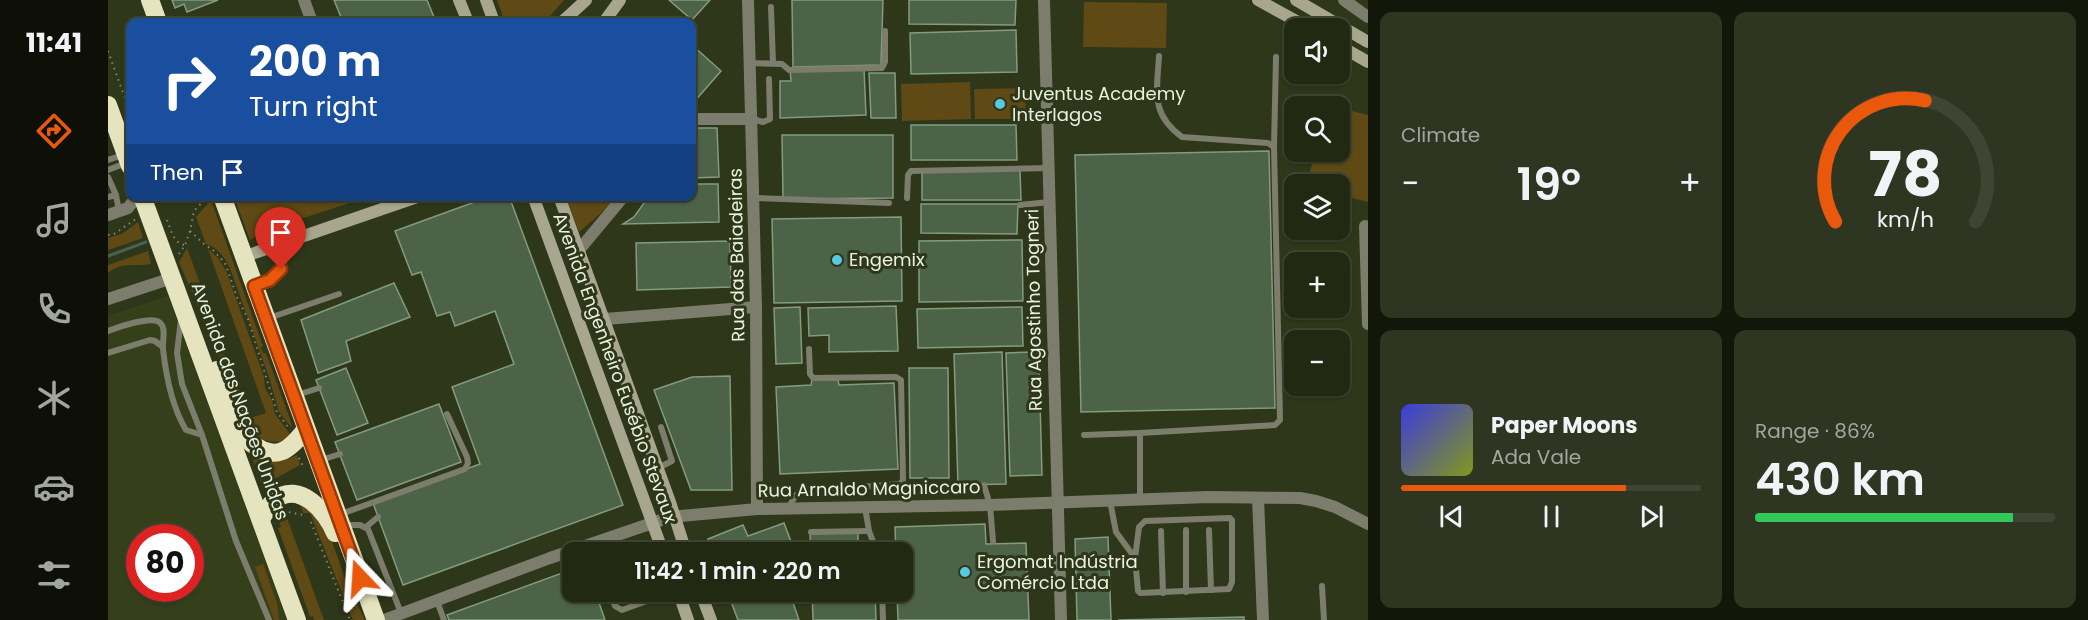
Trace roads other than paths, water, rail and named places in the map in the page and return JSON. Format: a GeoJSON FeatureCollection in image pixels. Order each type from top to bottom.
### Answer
{"type":"FeatureCollection","features":[{"type":"Feature","properties":{"kind":"highway"},"geometry":{"type":"LineString","coordinates":[[150,0],[157,18]]}},
{"type":"Feature","properties":{"kind":"highway"},"geometry":{"type":"LineString","coordinates":[[110,115],[126,156]]}},
{"type":"Feature","properties":{"kind":"highway","name":"Avenida das Nações Unidas"},"geometry":{"type":"LineString","coordinates":[[144,201],[261,519],[290,607]]}},
{"type":"Feature","properties":{"kind":"highway"},"geometry":{"type":"LineString","coordinates":[[224,201],[294,396],[300,436],[310,464],[339,520],[371,607]]}},
{"type":"Feature","properties":{"kind":"highway"},"geometry":{"type":"LineString","coordinates":[[184,311],[201,329],[251,443],[260,450],[272,453],[281,452],[300,436]]}},
{"type":"Feature","properties":{"kind":"highway"},"geometry":{"type":"LineString","coordinates":[[261,519],[273,501],[288,494],[306,497],[322,510],[333,527],[354,584],[371,607]]}},
{"type":"Feature","properties":{"kind":"main road"},"geometry":{"type":"LineString","coordinates":[[459,0],[466,18]]}},
{"type":"Feature","properties":{"kind":"main road"},"geometry":{"type":"LineString","coordinates":[[486,0],[493,18]]}},
{"type":"Feature","properties":{"kind":"main road"},"geometry":{"type":"LineString","coordinates":[[566,18],[586,0]]}},
{"type":"Feature","properties":{"kind":"main road"},"geometry":{"type":"LineString","coordinates":[[611,18],[620,0]]}},
{"type":"Feature","properties":{"kind":"main road"},"geometry":{"type":"LineString","coordinates":[[1258,0],[1291,18]]}},
{"type":"Feature","properties":{"kind":"main road"},"geometry":{"type":"LineString","coordinates":[[1296,0],[1368,42]]}},
{"type":"Feature","properties":{"kind":"main road"},"geometry":{"type":"LineString","coordinates":[[1350,52],[1368,62]]}},
{"type":"Feature","properties":{"kind":"main road"},"geometry":{"type":"LineString","coordinates":[[243,257],[406,201]]}},
{"type":"Feature","properties":{"kind":"main road","name":"Avenida Engenheiro Eusébio Stevaux"},"geometry":{"type":"LineString","coordinates":[[536,201],[659,542]]}},
{"type":"Feature","properties":{"kind":"main road","name":"Avenida Engenheiro Eusébio Stevaux"},"geometry":{"type":"LineString","coordinates":[[559,201],[605,319],[683,542]]}},
{"type":"Feature","properties":{"kind":"main road"},"geometry":{"type":"LineString","coordinates":[[682,602],[688,620]]}},
{"type":"Feature","properties":{"kind":"main road"},"geometry":{"type":"LineString","coordinates":[[704,602],[711,620]]}},
{"type":"Feature","properties":{"kind":"street"},"geometry":{"type":"LineString","coordinates":[[304,0],[311,18]]}},
{"type":"Feature","properties":{"kind":"street","name":"Rua das Baiadeiras"},"geometry":{"type":"LineString","coordinates":[[748,0],[756,307],[757,509]]}},
{"type":"Feature","properties":{"kind":"street","name":"Rua Agostinho Togneri"},"geometry":{"type":"LineString","coordinates":[[1044,0],[1060,620]]}},
{"type":"Feature","properties":{"kind":"street"},"geometry":{"type":"LineString","coordinates":[[1345,0],[1368,17]]}},
{"type":"Feature","properties":{"kind":"street"},"geometry":{"type":"LineString","coordinates":[[696,119],[752,119]]}},
{"type":"Feature","properties":{"kind":"street"},"geometry":{"type":"LineString","coordinates":[[114,213],[128,208],[133,201]]}},
{"type":"Feature","properties":{"kind":"street"},"geometry":{"type":"LineString","coordinates":[[579,250],[620,201]]}},
{"type":"Feature","properties":{"kind":"street"},"geometry":{"type":"LineString","coordinates":[[1365,226],[1368,324]]}},
{"type":"Feature","properties":{"kind":"street"},"geometry":{"type":"LineString","coordinates":[[108,299],[172,278]]}},
{"type":"Feature","properties":{"kind":"street"},"geometry":{"type":"LineString","coordinates":[[605,319],[756,307]]}},
{"type":"Feature","properties":{"kind":"street"},"geometry":{"type":"LineString","coordinates":[[1258,498],[1263,620]]}},
{"type":"Feature","properties":{"kind":"street","name":"Rua Arnaldo Magniccaro"},"geometry":{"type":"LineString","coordinates":[[607,542],[652,522],[675,515],[788,508],[1300,498],[1335,507],[1368,524]]}},
{"type":"Feature","properties":{"kind":"street","name":"Rua Arnaldo Magniccaro"},"geometry":{"type":"LineString","coordinates":[[384,620],[562,558]]}},
{"type":"Feature","properties":{"kind":"lane"},"geometry":{"type":"LineString","coordinates":[[771,7],[772,63]]}},
{"type":"Feature","properties":{"kind":"lane"},"geometry":{"type":"LineString","coordinates":[[750,63],[782,64],[789,70],[882,68],[885,62],[885,32]]}},
{"type":"Feature","properties":{"kind":"lane"},"geometry":{"type":"LineString","coordinates":[[1159,56],[1158,108],[1175,132],[1182,137],[1268,143],[1274,147]]}},
{"type":"Feature","properties":{"kind":"lane"},"geometry":{"type":"LineString","coordinates":[[1084,435],[1140,434],[1275,425],[1280,420],[1274,147],[1276,57]]}},
{"type":"Feature","properties":{"kind":"lane"},"geometry":{"type":"LineString","coordinates":[[752,119],[763,122],[770,119],[769,79]]}},
{"type":"Feature","properties":{"kind":"lane"},"geometry":{"type":"LineString","coordinates":[[108,160],[126,161]]}},
{"type":"Feature","properties":{"kind":"lane"},"geometry":{"type":"LineString","coordinates":[[108,170],[126,162]]}},
{"type":"Feature","properties":{"kind":"lane"},"geometry":{"type":"LineString","coordinates":[[907,198],[910,171],[1049,167]]}},
{"type":"Feature","properties":{"kind":"lane"},"geometry":{"type":"LineString","coordinates":[[108,177],[116,195],[114,213]]}},
{"type":"Feature","properties":{"kind":"lane"},"geometry":{"type":"LineString","coordinates":[[108,196],[116,195]]}},
{"type":"Feature","properties":{"kind":"lane"},"geometry":{"type":"LineString","coordinates":[[753,198],[889,203]]}},
{"type":"Feature","properties":{"kind":"lane"},"geometry":{"type":"LineString","coordinates":[[1020,205],[1050,202]]}},
{"type":"Feature","properties":{"kind":"lane"},"geometry":{"type":"LineString","coordinates":[[254,286],[270,280],[281,269],[291,241]]}},
{"type":"Feature","properties":{"kind":"lane"},"geometry":{"type":"LineString","coordinates":[[266,319],[339,294]]}},
{"type":"Feature","properties":{"kind":"lane"},"geometry":{"type":"LineString","coordinates":[[184,311],[178,365],[182,384],[202,435],[236,541],[268,620]]}},
{"type":"Feature","properties":{"kind":"lane"},"geometry":{"type":"LineString","coordinates":[[108,331],[150,320],[159,322],[163,328],[163,347],[171,393],[179,419],[186,430],[202,435]]}},
{"type":"Feature","properties":{"kind":"lane"},"geometry":{"type":"LineString","coordinates":[[108,353],[150,340],[163,347]]}},
{"type":"Feature","properties":{"kind":"lane"},"geometry":{"type":"LineString","coordinates":[[788,508],[796,495],[806,491],[900,484],[903,480],[901,380],[896,378],[813,378],[810,374],[809,349]]}},
{"type":"Feature","properties":{"kind":"lane"},"geometry":{"type":"LineString","coordinates":[[294,396],[319,388]]}},
{"type":"Feature","properties":{"kind":"lane"},"geometry":{"type":"LineString","coordinates":[[339,520],[465,469],[468,463],[467,457],[447,414]]}},
{"type":"Feature","properties":{"kind":"lane"},"geometry":{"type":"LineString","coordinates":[[658,468],[672,461],[661,427]]}},
{"type":"Feature","properties":{"kind":"lane"},"geometry":{"type":"LineString","coordinates":[[1140,434],[1140,500]]}},
{"type":"Feature","properties":{"kind":"lane"},"geometry":{"type":"LineString","coordinates":[[310,464],[340,454]]}},
{"type":"Feature","properties":{"kind":"lane"},"geometry":{"type":"LineString","coordinates":[[984,485],[990,505],[993,541]]}},
{"type":"Feature","properties":{"kind":"lane"},"geometry":{"type":"LineString","coordinates":[[1110,501],[1116,532],[1135,558]]}},
{"type":"Feature","properties":{"kind":"lane"},"geometry":{"type":"LineString","coordinates":[[865,507],[873,542]]}},
{"type":"Feature","properties":{"kind":"lane"},"geometry":{"type":"LineString","coordinates":[[366,527],[378,517]]}},
{"type":"Feature","properties":{"kind":"lane"},"geometry":{"type":"LineString","coordinates":[[1230,518],[1232,520],[1231,587],[1211,590],[1163,593],[1140,593],[1138,591],[1135,558],[1140,527],[1145,521],[1230,518]]}},
{"type":"Feature","properties":{"kind":"lane"},"geometry":{"type":"LineString","coordinates":[[339,520],[366,527],[401,614]]}},
{"type":"Feature","properties":{"kind":"lane"},"geometry":{"type":"LineString","coordinates":[[1186,530],[1186,592]]}},
{"type":"Feature","properties":{"kind":"lane"},"geometry":{"type":"LineString","coordinates":[[1209,530],[1211,590]]}},
{"type":"Feature","properties":{"kind":"lane"},"geometry":{"type":"LineString","coordinates":[[811,532],[869,531]]}},
{"type":"Feature","properties":{"kind":"lane"},"geometry":{"type":"LineString","coordinates":[[1161,531],[1163,593]]}},
{"type":"Feature","properties":{"kind":"lane"},"geometry":{"type":"LineString","coordinates":[[1322,586],[1324,620]]}},
{"type":"Feature","properties":{"kind":"lane"},"geometry":{"type":"LineString","coordinates":[[371,607],[390,587]]}},
{"type":"Feature","properties":{"kind":"lane"},"geometry":{"type":"LineString","coordinates":[[437,600],[444,620]]}},
{"type":"Feature","properties":{"kind":"lane"},"geometry":{"type":"LineString","coordinates":[[613,602],[615,606],[622,610],[644,602]]}},
{"type":"Feature","properties":{"kind":"lane"},"geometry":{"type":"LineString","coordinates":[[882,602],[883,620]]}},
{"type":"Feature","properties":{"kind":"waterway"},"geometry":{"type":"LineString","coordinates":[[108,256],[146,242]]}},
{"type":"Feature","properties":{"kind":"place","name":"Juventus Academy Interlagos"},"geometry":{"type":"Point","coordinates":[1000,104]}},
{"type":"Feature","properties":{"kind":"place","name":"Engemix"},"geometry":{"type":"Point","coordinates":[837,260]}},
{"type":"Feature","properties":{"kind":"place","name":"Ergomat Indústria Comércio Ltda"},"geometry":{"type":"Point","coordinates":[965,572]}}]}
